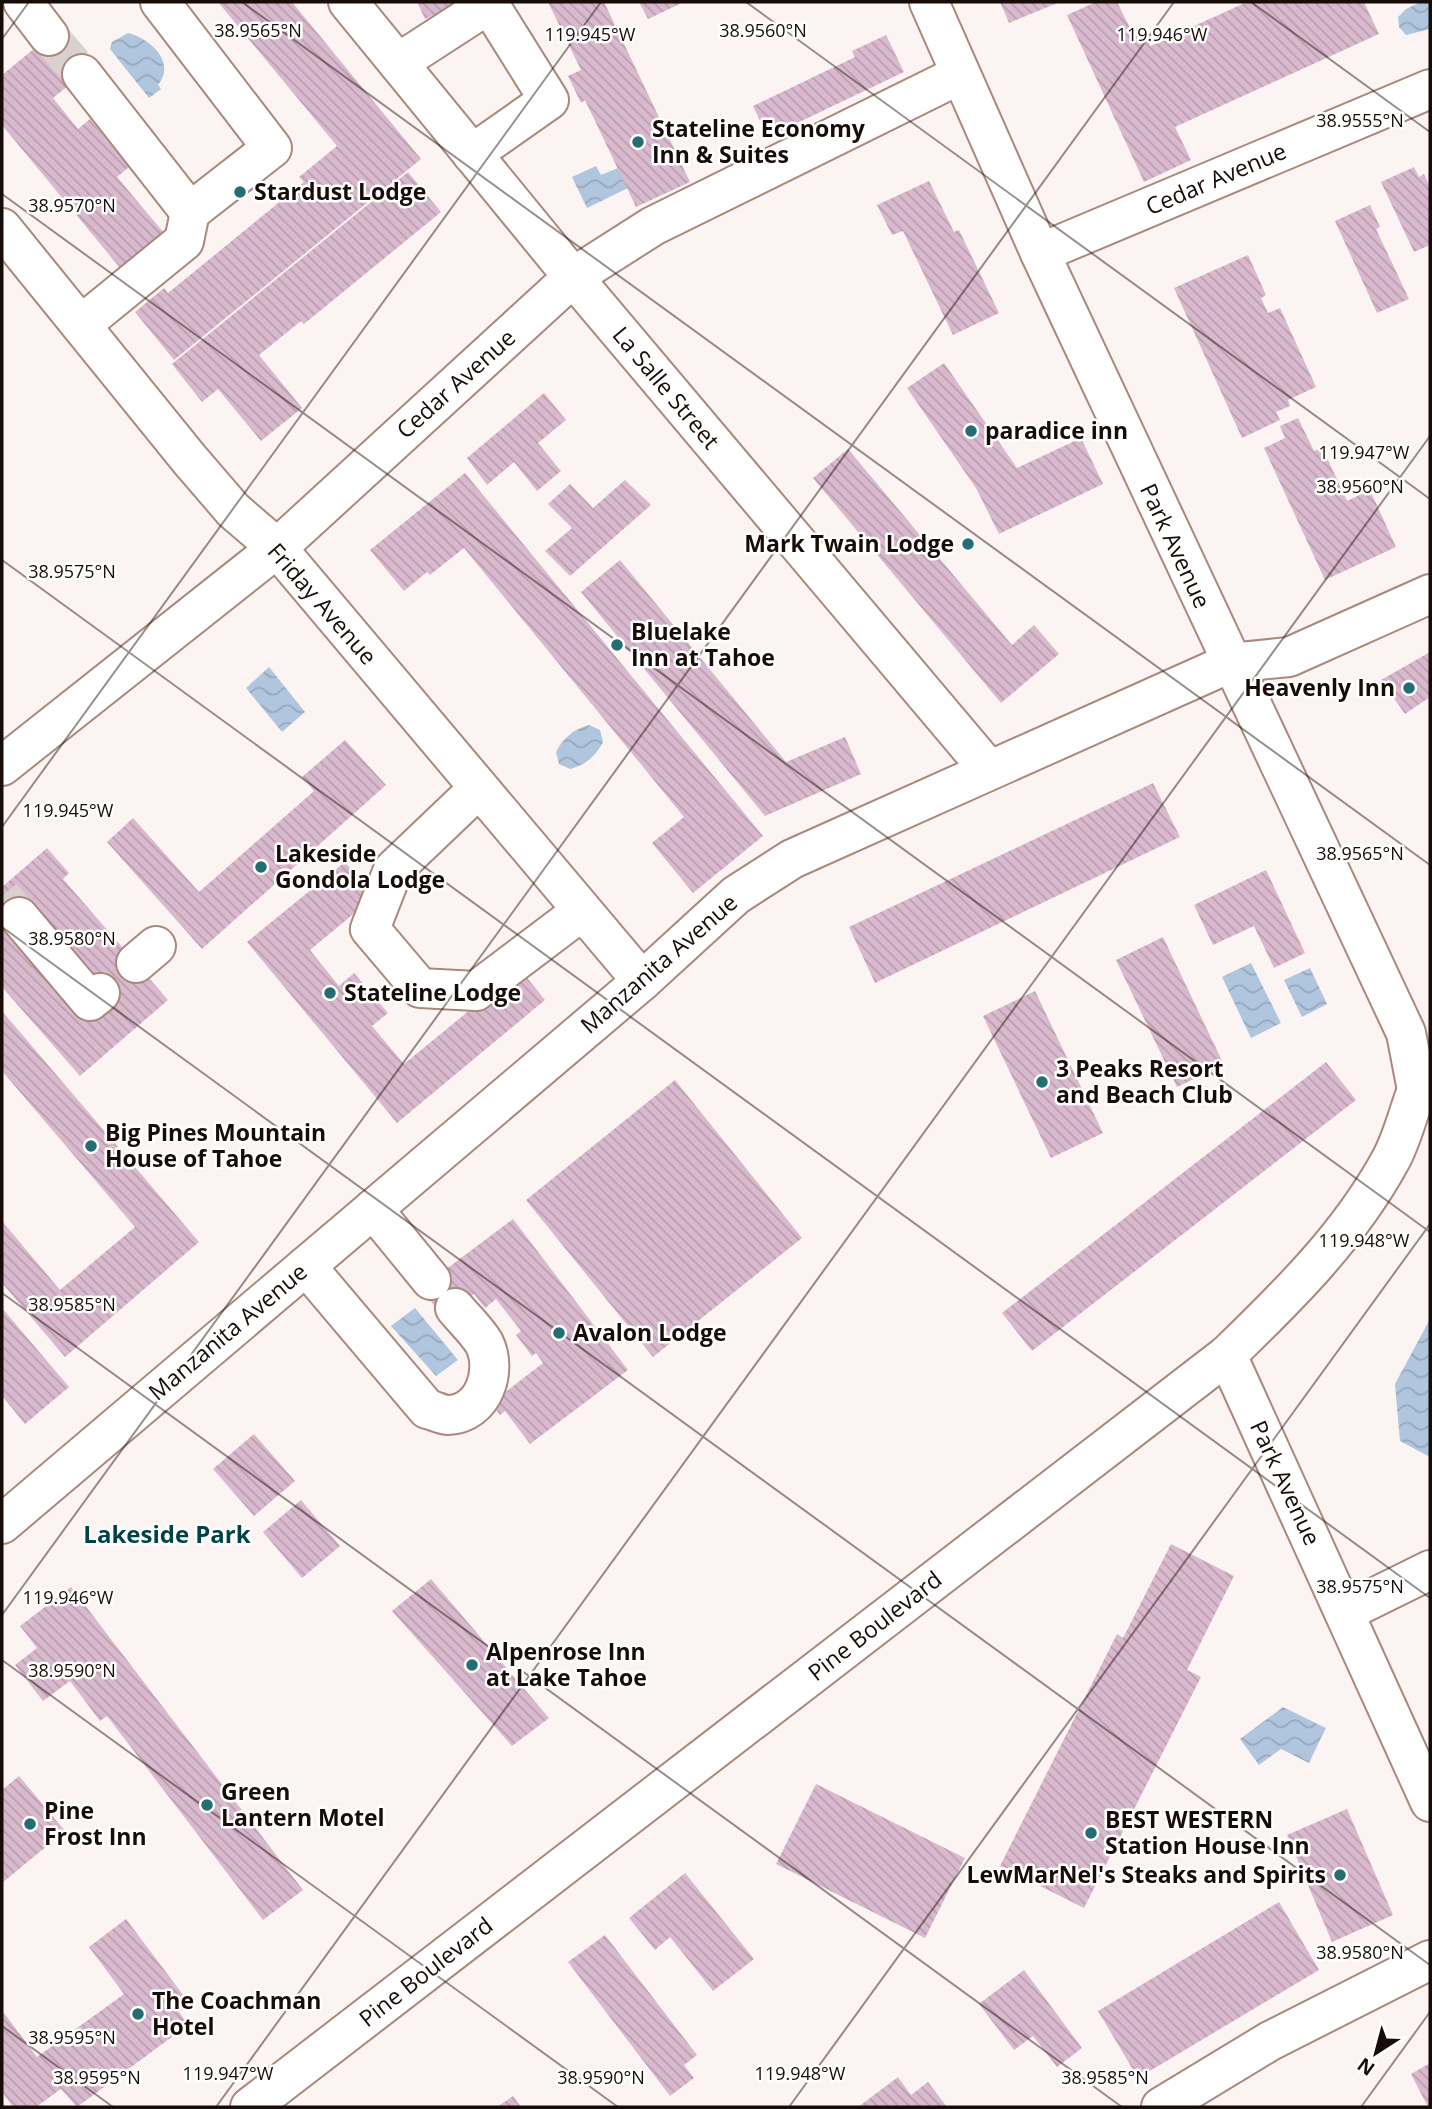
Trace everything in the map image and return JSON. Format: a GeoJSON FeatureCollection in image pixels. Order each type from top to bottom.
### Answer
{"type":"FeatureCollection","features":[{"type":"Feature","properties":{"kind":"street"},"geometry":{"type":"LineString","coordinates":[[23,2],[49,36]]}},
{"type":"Feature","properties":{"kind":"street"},"geometry":{"type":"LineString","coordinates":[[82,325],[184,241],[190,212],[272,148],[160,2]]}},
{"type":"Feature","properties":{"kind":"street","name":"La Salle Street"},"geometry":{"type":"LineString","coordinates":[[348,2],[573,278],[989,770]]}},
{"type":"Feature","properties":{"kind":"street","name":"Park Avenue"},"geometry":{"type":"LineString","coordinates":[[929,2],[1040,253],[1230,663],[1406,1033],[1424,1087]]}},
{"type":"Feature","properties":{"kind":"street"},"geometry":{"type":"LineString","coordinates":[[398,63],[489,4],[549,100],[472,154]]}},
{"type":"Feature","properties":{"kind":"street"},"geometry":{"type":"LineString","coordinates":[[82,74],[190,212]]}},
{"type":"Feature","properties":{"kind":"street","name":"Cedar Avenue"},"geometry":{"type":"LineString","coordinates":[[2,766],[277,548],[573,278],[653,226],[959,75]]}},
{"type":"Feature","properties":{"kind":"street","name":"Cedar Avenue"},"geometry":{"type":"LineString","coordinates":[[1040,253],[1430,89]]}},
{"type":"Feature","properties":{"kind":"street","name":"Friday Avenue"},"geometry":{"type":"LineString","coordinates":[[2,228],[233,510],[277,548],[642,981]]}},
{"type":"Feature","properties":{"kind":"street","name":"Manzanita Avenue"},"geometry":{"type":"LineString","coordinates":[[2,1524],[642,981],[736,895],[792,859],[1230,663],[1289,657],[1430,594]]}},
{"type":"Feature","properties":{"kind":"street"},"geometry":{"type":"LineString","coordinates":[[479,788],[393,870],[370,929],[420,988],[476,991],[582,911]]}},
{"type":"Feature","properties":{"kind":"street"},"geometry":{"type":"LineString","coordinates":[[19,917],[90,1001],[100,993]]}},
{"type":"Feature","properties":{"kind":"street","name":"Pine Boulevard"},"geometry":{"type":"LineString","coordinates":[[250,2107],[1227,1355],[1292,1292],[1347,1228],[1391,1160],[1424,1087]]}},
{"type":"Feature","properties":{"kind":"street"},"geometry":{"type":"LineString","coordinates":[[306,1266],[427,1409],[448,1415],[466,1409],[484,1393],[492,1373],[484,1343],[373,1209]]}},
{"type":"Feature","properties":{"kind":"street","name":"Park Avenue"},"geometry":{"type":"LineString","coordinates":[[1227,1355],[1430,1802]]}},
{"type":"Feature","properties":{"kind":"street"},"geometry":{"type":"LineString","coordinates":[[1345,1612],[1430,1570]]}},
{"type":"Feature","properties":{"kind":"street"},"geometry":{"type":"LineString","coordinates":[[1161,2107],[1270,2041],[1430,1960]]}},
{"type":"Feature","properties":{"kind":"water"},"geometry":{"type":"Polygon","coordinates":[[[1421,2],[1430,2],[1430,29],[1406,35],[1399,27],[1398,17],[1406,9],[1421,2]]]}},
{"type":"Feature","properties":{"kind":"water"},"geometry":{"type":"Polygon","coordinates":[[[128,33],[145,40],[163,60],[163,77],[158,85],[161,89],[149,98],[110,49],[112,42],[128,33]]]}},
{"type":"Feature","properties":{"kind":"water"},"geometry":{"type":"Polygon","coordinates":[[[596,166],[601,175],[618,168],[628,188],[587,208],[572,177],[596,166]]]}},
{"type":"Feature","properties":{"kind":"water"},"geometry":{"type":"Polygon","coordinates":[[[269,667],[305,712],[282,732],[246,688],[269,667]]]}},
{"type":"Feature","properties":{"kind":"water"},"geometry":{"type":"Polygon","coordinates":[[[589,725],[600,730],[603,742],[597,752],[590,759],[570,769],[559,764],[556,752],[562,742],[578,729],[589,725]]]}},
{"type":"Feature","properties":{"kind":"water"},"geometry":{"type":"Polygon","coordinates":[[[1251,963],[1281,1023],[1251,1038],[1222,977],[1251,963]]]}},
{"type":"Feature","properties":{"kind":"water"},"geometry":{"type":"Polygon","coordinates":[[[1310,968],[1327,1004],[1302,1017],[1284,980],[1310,968]]]}},
{"type":"Feature","properties":{"kind":"water"},"geometry":{"type":"Polygon","coordinates":[[[415,1308],[458,1360],[436,1376],[391,1326],[415,1308]]]}},
{"type":"Feature","properties":{"kind":"water"},"geometry":{"type":"Polygon","coordinates":[[[1430,1319],[1430,1457],[1400,1441],[1395,1384],[1430,1319]]]}},
{"type":"Feature","properties":{"kind":"water"},"geometry":{"type":"Polygon","coordinates":[[[1283,1707],[1326,1728],[1309,1763],[1281,1749],[1259,1765],[1240,1739],[1283,1707]]]}},
{"type":"Feature","properties":{"kind":"building"},"geometry":{"type":"Polygon","coordinates":[[[218,2],[292,2],[421,159],[174,360],[135,312],[164,288],[168,293],[304,182],[299,177],[337,146],[218,2]]]}},
{"type":"Feature","properties":{"kind":"building"},"geometry":{"type":"Polygon","coordinates":[[[417,2],[461,2],[425,19],[417,2]]]}},
{"type":"Feature","properties":{"kind":"building","name":"Stateline Economy Inn & Suites"},"geometry":{"type":"Polygon","coordinates":[[[548,2],[604,2],[690,182],[636,207],[585,100],[581,103],[568,76],[581,70],[548,2]]]}},
{"type":"Feature","properties":{"kind":"building"},"geometry":{"type":"Polygon","coordinates":[[[639,2],[684,2],[648,19],[639,2]]]}},
{"type":"Feature","properties":{"kind":"building"},"geometry":{"type":"Polygon","coordinates":[[[1000,2],[1060,2],[1009,23],[1000,2]]]}},
{"type":"Feature","properties":{"kind":"building"},"geometry":{"type":"Polygon","coordinates":[[[1096,2],[1117,2],[1131,30],[1141,26],[1150,46],[1247,2],[1364,2],[1379,34],[1175,127],[1191,160],[1144,182],[1067,15],[1096,2]]]}},
{"type":"Feature","properties":{"kind":"building"},"geometry":{"type":"Polygon","coordinates":[[[63,25],[95,64],[53,98],[78,129],[90,119],[129,167],[117,177],[174,245],[130,280],[2,125],[2,75],[63,25]]]}},
{"type":"Feature","properties":{"kind":"building"},"geometry":{"type":"Polygon","coordinates":[[[886,35],[904,72],[768,137],[753,106],[855,57],[852,51],[886,35]]]}},
{"type":"Feature","properties":{"kind":"building"},"geometry":{"type":"Polygon","coordinates":[[[1414,167],[1419,177],[1424,174],[1430,187],[1430,245],[1414,252],[1381,182],[1414,167]]]}},
{"type":"Feature","properties":{"kind":"building"},"geometry":{"type":"Polygon","coordinates":[[[408,172],[441,212],[304,324],[301,321],[259,355],[302,408],[261,441],[218,389],[202,402],[172,364],[408,172]]]}},
{"type":"Feature","properties":{"kind":"building"},"geometry":{"type":"Polygon","coordinates":[[[929,181],[954,232],[959,230],[999,313],[953,335],[903,231],[892,235],[877,205],[929,181]]]}},
{"type":"Feature","properties":{"kind":"building"},"geometry":{"type":"Polygon","coordinates":[[[1370,205],[1380,227],[1376,229],[1409,299],[1377,313],[1335,221],[1370,205]]]}},
{"type":"Feature","properties":{"kind":"building"},"geometry":{"type":"Polygon","coordinates":[[[1248,255],[1266,295],[1261,298],[1268,313],[1280,308],[1316,387],[1288,400],[1290,406],[1276,412],[1280,420],[1242,438],[1174,288],[1248,255]]]}},
{"type":"Feature","properties":{"kind":"building"},"geometry":{"type":"Polygon","coordinates":[[[944,363],[1017,468],[1081,438],[1103,484],[999,534],[976,488],[907,388],[944,363]]]}},
{"type":"Feature","properties":{"kind":"building"},"geometry":{"type":"Polygon","coordinates":[[[544,393],[566,420],[538,443],[561,471],[537,491],[514,462],[487,485],[467,458],[544,393]]]}},
{"type":"Feature","properties":{"kind":"building"},"geometry":{"type":"Polygon","coordinates":[[[1298,418],[1314,451],[1322,447],[1347,501],[1370,490],[1396,547],[1325,580],[1264,448],[1285,438],[1280,426],[1298,418]]]}},
{"type":"Feature","properties":{"kind":"building"},"geometry":{"type":"Polygon","coordinates":[[[848,449],[1012,645],[1034,625],[1059,654],[1001,703],[813,478],[848,449]]]}},
{"type":"Feature","properties":{"kind":"building"},"geometry":{"type":"Polygon","coordinates":[[[465,473],[763,836],[693,893],[652,843],[684,817],[464,548],[430,575],[427,572],[404,591],[370,550],[465,473]]]}},
{"type":"Feature","properties":{"kind":"building"},"geometry":{"type":"Polygon","coordinates":[[[625,480],[651,505],[570,576],[545,551],[572,528],[548,504],[570,484],[593,508],[625,480]]]}},
{"type":"Feature","properties":{"kind":"building"},"geometry":{"type":"Polygon","coordinates":[[[620,560],[786,762],[845,737],[861,774],[765,816],[581,592],[620,560]]]}},
{"type":"Feature","properties":{"kind":"building","name":"Heavenly Inn"},"geometry":{"type":"Polygon","coordinates":[[[1430,652],[1430,697],[1405,714],[1381,680],[1430,652]]]}},
{"type":"Feature","properties":{"kind":"building","name":"Lakeside Gondola Lodge"},"geometry":{"type":"Polygon","coordinates":[[[345,740],[386,785],[202,949],[107,842],[133,818],[199,892],[314,791],[302,777],[345,740]]]}},
{"type":"Feature","properties":{"kind":"building"},"geometry":{"type":"Polygon","coordinates":[[[1153,783],[1180,837],[875,983],[849,927],[1153,783]]]}},
{"type":"Feature","properties":{"kind":"building"},"geometry":{"type":"Polygon","coordinates":[[[47,848],[69,873],[63,879],[168,1000],[80,1076],[2,987],[2,887],[47,848]]]}},
{"type":"Feature","properties":{"kind":"building","name":"Stateline Lodge"},"geometry":{"type":"Polygon","coordinates":[[[345,862],[374,897],[310,950],[339,986],[354,973],[388,1013],[372,1026],[404,1064],[520,969],[545,1000],[397,1123],[247,942],[345,862]]]}},
{"type":"Feature","properties":{"kind":"building"},"geometry":{"type":"Polygon","coordinates":[[[1266,870],[1305,953],[1274,968],[1254,926],[1213,945],[1194,905],[1266,870]]]}},
{"type":"Feature","properties":{"kind":"building"},"geometry":{"type":"Polygon","coordinates":[[[1163,937],[1224,1065],[1177,1087],[1116,960],[1163,937]]]}},
{"type":"Feature","properties":{"kind":"building"},"geometry":{"type":"Polygon","coordinates":[[[1035,991],[1103,1133],[1051,1158],[983,1016],[1035,991]]]}},
{"type":"Feature","properties":{"kind":"building","name":"Big Pines Mountain House of Tahoe"},"geometry":{"type":"Polygon","coordinates":[[[2,1011],[199,1242],[65,1357],[2,1283],[2,1221],[60,1290],[135,1227],[2,1071],[2,1011]]]}},
{"type":"Feature","properties":{"kind":"building"},"geometry":{"type":"Polygon","coordinates":[[[1326,1062],[1356,1100],[1032,1351],[1002,1313],[1326,1062]]]}},
{"type":"Feature","properties":{"kind":"building"},"geometry":{"type":"Polygon","coordinates":[[[675,1080],[802,1238],[653,1357],[526,1200],[675,1080]]]}},
{"type":"Feature","properties":{"kind":"building","name":"Avalon Lodge"},"geometry":{"type":"Polygon","coordinates":[[[513,1219],[628,1370],[530,1444],[505,1411],[500,1415],[491,1403],[543,1363],[536,1353],[532,1356],[516,1335],[521,1331],[496,1299],[485,1308],[474,1294],[443,1317],[421,1288],[513,1219]]]}},
{"type":"Feature","properties":{"kind":"building"},"geometry":{"type":"Polygon","coordinates":[[[2,1308],[69,1387],[25,1424],[2,1396],[2,1308]]]}},
{"type":"Feature","properties":{"kind":"building"},"geometry":{"type":"Polygon","coordinates":[[[254,1434],[295,1481],[254,1516],[213,1469],[254,1434]]]}},
{"type":"Feature","properties":{"kind":"building"},"geometry":{"type":"Polygon","coordinates":[[[301,1500],[340,1546],[302,1578],[263,1532],[301,1500]]]}},
{"type":"Feature","properties":{"kind":"building"},"geometry":{"type":"Polygon","coordinates":[[[1171,1544],[1234,1576],[1187,1670],[1201,1677],[1084,1908],[1000,1866],[1117,1634],[1123,1638],[1171,1544]]]}},
{"type":"Feature","properties":{"kind":"building","name":"Alpenrose Inn at Lake Tahoe"},"geometry":{"type":"Polygon","coordinates":[[[431,1579],[549,1718],[512,1746],[392,1611],[431,1579]]]}},
{"type":"Feature","properties":{"kind":"building","name":"Green Lantern Motel"},"geometry":{"type":"Polygon","coordinates":[[[71,1587],[303,1890],[263,1920],[107,1716],[100,1721],[70,1681],[43,1701],[15,1665],[37,1648],[20,1626],[71,1587]]]}},
{"type":"Feature","properties":{"kind":"building","name":"Pine Frost Inn"},"geometry":{"type":"Polygon","coordinates":[[[19,1776],[65,1831],[2,1883],[2,1790],[19,1776]]]}},
{"type":"Feature","properties":{"kind":"building"},"geometry":{"type":"Polygon","coordinates":[[[816,1784],[965,1858],[925,1938],[776,1864],[816,1784]]]}},
{"type":"Feature","properties":{"kind":"building","name":"LewMarNel's Steaks and Spirits"},"geometry":{"type":"Polygon","coordinates":[[[1347,1809],[1393,1915],[1332,1942],[1287,1835],[1347,1809]]]}},
{"type":"Feature","properties":{"kind":"building"},"geometry":{"type":"Polygon","coordinates":[[[685,1873],[754,1959],[713,1991],[670,1937],[655,1950],[629,1918],[685,1873]]]}},
{"type":"Feature","properties":{"kind":"building"},"geometry":{"type":"Polygon","coordinates":[[[1279,1902],[1319,1970],[1138,2078],[1098,2011],[1279,1902]]]}},
{"type":"Feature","properties":{"kind":"building","name":"The Coachman Hotel"},"geometry":{"type":"Polygon","coordinates":[[[126,1919],[190,2004],[179,2012],[188,2025],[77,2107],[61,2089],[36,2107],[13,2107],[2,2092],[2,2015],[4,2013],[37,2057],[124,1994],[89,1947],[126,1919]]]}},
{"type":"Feature","properties":{"kind":"building"},"geometry":{"type":"Polygon","coordinates":[[[605,1935],[697,2055],[684,2065],[694,2078],[670,2096],[568,1962],[605,1935]]]}},
{"type":"Feature","properties":{"kind":"building"},"geometry":{"type":"Polygon","coordinates":[[[1024,1970],[1082,2048],[1057,2067],[1033,2036],[1014,2050],[979,2004],[1024,1970]]]}},
{"type":"Feature","properties":{"kind":"building"},"geometry":{"type":"Polygon","coordinates":[[[1430,2063],[1430,2107],[1428,2107],[1411,2074],[1430,2063]]]}},
{"type":"Feature","properties":{"kind":"building"},"geometry":{"type":"Polygon","coordinates":[[[898,2077],[911,2095],[928,2082],[947,2107],[858,2107],[898,2077]]]}},
{"type":"Feature","properties":{"kind":"building"},"geometry":{"type":"Polygon","coordinates":[[[513,2096],[521,2107],[497,2107],[513,2096]]]}},
{"type":"Feature","properties":{"kind":"tunnel"},"geometry":{"type":"LineString","coordinates":[[49,36],[82,74]]}},
{"type":"Feature","properties":{"kind":"tunnel"},"geometry":{"type":"LineString","coordinates":[[2,896],[19,917]]}},
{"type":"Feature","properties":{"kind":"place","name":"Stateline Economy Inn & Suites"},"geometry":{"type":"Point","coordinates":[638,142]}},
{"type":"Feature","properties":{"kind":"place","name":"Stardust Lodge"},"geometry":{"type":"Point","coordinates":[240,192]}},
{"type":"Feature","properties":{"kind":"place","name":"paradice inn"},"geometry":{"type":"Point","coordinates":[971,431]}},
{"type":"Feature","properties":{"kind":"place","name":"Mark Twain Lodge"},"geometry":{"type":"Point","coordinates":[968,544]}},
{"type":"Feature","properties":{"kind":"place","name":"Bluelake Inn at Tahoe"},"geometry":{"type":"Point","coordinates":[617,645]}},
{"type":"Feature","properties":{"kind":"place","name":"Heavenly Inn"},"geometry":{"type":"Point","coordinates":[1409,688]}},
{"type":"Feature","properties":{"kind":"place","name":"Lakeside Gondola Lodge"},"geometry":{"type":"Point","coordinates":[261,867]}},
{"type":"Feature","properties":{"kind":"place","name":"Stateline Lodge"},"geometry":{"type":"Point","coordinates":[330,993]}},
{"type":"Feature","properties":{"kind":"place","name":"3 Peaks Resort and Beach Club"},"geometry":{"type":"Point","coordinates":[1042,1082]}},
{"type":"Feature","properties":{"kind":"place","name":"Big Pines Mountain House of Tahoe"},"geometry":{"type":"Point","coordinates":[91,1146]}},
{"type":"Feature","properties":{"kind":"place","name":"Avalon Lodge"},"geometry":{"type":"Point","coordinates":[559,1333]}},
{"type":"Feature","properties":{"kind":"place","name":"Alpenrose Inn at Lake Tahoe"},"geometry":{"type":"Point","coordinates":[472,1665]}},
{"type":"Feature","properties":{"kind":"place","name":"Green Lantern Motel"},"geometry":{"type":"Point","coordinates":[207,1805]}},
{"type":"Feature","properties":{"kind":"place","name":"Pine Frost Inn"},"geometry":{"type":"Point","coordinates":[30,1824]}},
{"type":"Feature","properties":{"kind":"place","name":"BEST WESTERN Station House Inn"},"geometry":{"type":"Point","coordinates":[1091,1833]}},
{"type":"Feature","properties":{"kind":"place","name":"LewMarNel's Steaks and Spirits"},"geometry":{"type":"Point","coordinates":[1340,1875]}},
{"type":"Feature","properties":{"kind":"place","name":"The Coachman Hotel"},"geometry":{"type":"Point","coordinates":[138,2014]}},
{"type":"Feature","properties":{"kind":"district","name":"Lakeside Park"},"geometry":{"type":"Point","coordinates":[167,1535]}}]}
